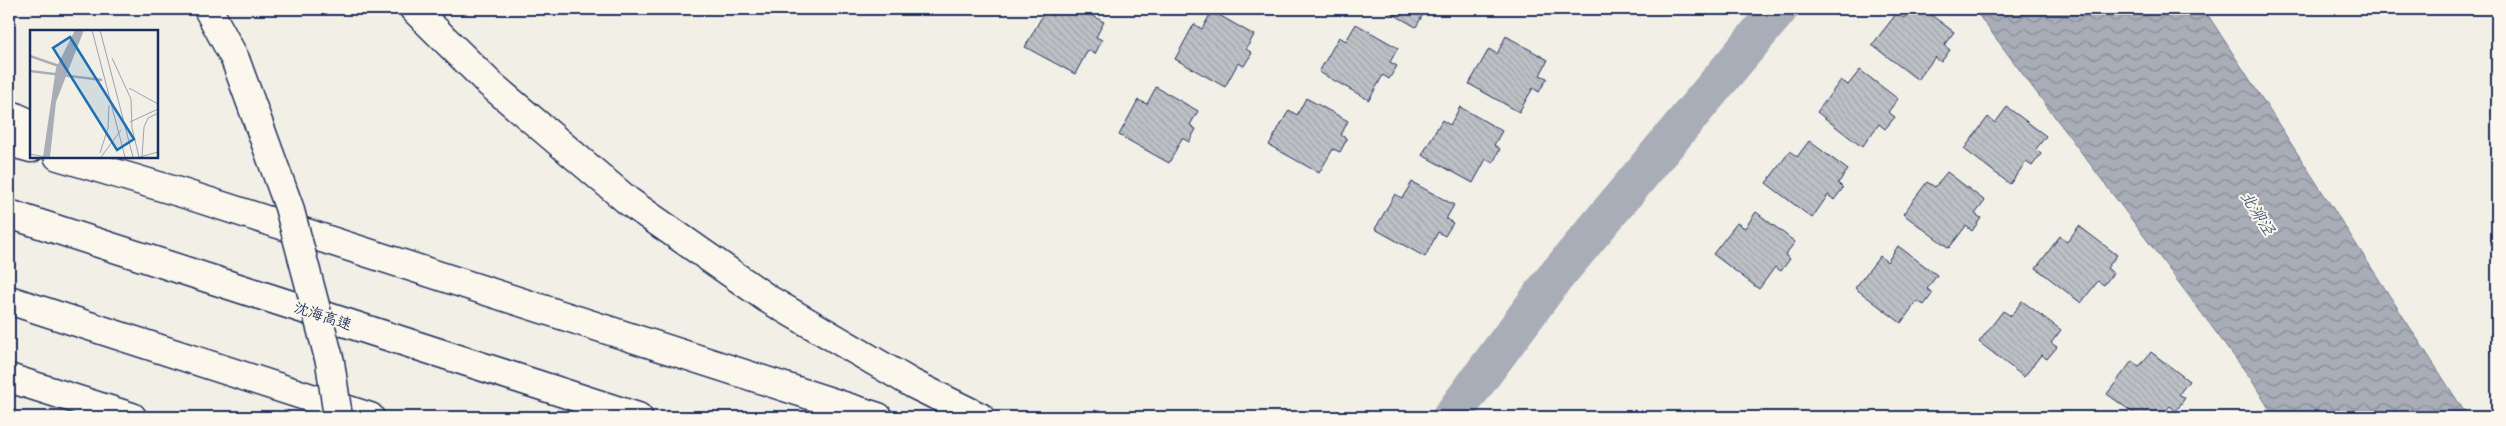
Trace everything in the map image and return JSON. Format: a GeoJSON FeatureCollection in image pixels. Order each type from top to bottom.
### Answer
{"type":"FeatureCollection","features":[{"type":"Feature","properties":{"kind":"highway"},"geometry":{"type":"LineString","coordinates":[[208,9],[234,60]]}},
{"type":"Feature","properties":{"kind":"highway"},"geometry":{"type":"LineString","coordinates":[[214,9],[289,207],[330,362],[338,417]]}},
{"type":"Feature","properties":{"kind":"highway"},"geometry":{"type":"LineString","coordinates":[[414,9],[489,84],[628,201],[768,299],[913,384],[980,417]]}},
{"type":"Feature","properties":{"kind":"highway"},"geometry":{"type":"LineString","coordinates":[[9,114],[30,124]]}},
{"type":"Feature","properties":{"kind":"highway"},"geometry":{"type":"LineString","coordinates":[[9,142],[30,148]]}},
{"type":"Feature","properties":{"kind":"highway"},"geometry":{"type":"LineString","coordinates":[[65,158],[182,193],[878,417]]}},
{"type":"Feature","properties":{"kind":"highway"},"geometry":{"type":"LineString","coordinates":[[106,158],[182,193]]}},
{"type":"Feature","properties":{"kind":"highway","name":"沈海高速"},"geometry":{"type":"LineString","coordinates":[[9,214],[638,417]]}},
{"type":"Feature","properties":{"kind":"highway"},"geometry":{"type":"LineString","coordinates":[[9,300],[370,417]]}},
{"type":"Feature","properties":{"kind":"highway"},"geometry":{"type":"LineString","coordinates":[[9,378],[132,417]]}},
{"type":"Feature","properties":{"kind":"water","name":"北泖泾"},"geometry":{"type":"Polygon","coordinates":[[[1974,9],[2204,9],[2468,417],[2274,417],[2251,379],[1974,9]]]}},
{"type":"Feature","properties":{"kind":"building"},"geometry":{"type":"Polygon","coordinates":[[[1057,9],[1079,9],[1104,22],[1096,37],[1102,40],[1095,54],[1088,50],[1075,74],[1025,47],[1045,11],[1053,16],[1057,9]]]}},
{"type":"Feature","properties":{"kind":"building"},"geometry":{"type":"Polygon","coordinates":[[[1384,9],[1426,9],[1416,27],[1384,9]]]}},
{"type":"Feature","properties":{"kind":"building"},"geometry":{"type":"Polygon","coordinates":[[[1911,9],[1923,9],[1954,32],[1944,45],[1950,50],[1941,62],[1935,57],[1918,80],[1872,45],[1897,13],[1904,18],[1911,9]]]}},
{"type":"Feature","properties":{"kind":"building"},"geometry":{"type":"Polygon","coordinates":[[[1212,11],[1254,35],[1246,49],[1252,53],[1244,66],[1238,63],[1225,87],[1175,59],[1194,24],[1202,29],[1212,11]]]}},
{"type":"Feature","properties":{"kind":"building"},"geometry":{"type":"Polygon","coordinates":[[[1356,24],[1398,48],[1390,62],[1397,66],[1389,79],[1383,75],[1369,100],[1319,72],[1339,37],[1346,41],[1356,24]]]}},
{"type":"Feature","properties":{"kind":"building"},"geometry":{"type":"Polygon","coordinates":[[[1506,36],[1548,60],[1540,75],[1547,78],[1539,92],[1533,88],[1519,112],[1469,84],[1489,49],[1497,54],[1506,36]]]}},
{"type":"Feature","properties":{"kind":"building"},"geometry":{"type":"Polygon","coordinates":[[[1860,70],[1898,99],[1888,112],[1895,117],[1885,129],[1879,124],[1862,147],[1817,112],[1841,80],[1848,85],[1860,70]]]}},
{"type":"Feature","properties":{"kind":"building"},"geometry":{"type":"Polygon","coordinates":[[[1156,87],[1198,111],[1190,125],[1196,129],[1189,142],[1182,138],[1169,163],[1119,135],[1138,100],[1147,104],[1156,87]]]}},
{"type":"Feature","properties":{"kind":"building"},"geometry":{"type":"Polygon","coordinates":[[[1306,98],[1348,121],[1341,135],[1347,139],[1340,152],[1333,149],[1319,173],[1269,145],[1289,110],[1297,115],[1306,98]]]}},
{"type":"Feature","properties":{"kind":"building"},"geometry":{"type":"Polygon","coordinates":[[[1460,107],[1502,131],[1494,145],[1500,149],[1493,163],[1486,159],[1473,183],[1422,155],[1442,120],[1450,125],[1460,107]]]}},
{"type":"Feature","properties":{"kind":"building"},"geometry":{"type":"Polygon","coordinates":[[[2007,107],[2046,136],[2036,149],[2041,154],[2032,166],[2026,162],[2010,184],[1964,149],[1988,117],[1995,123],[2007,107]]]}},
{"type":"Feature","properties":{"kind":"building"},"geometry":{"type":"Polygon","coordinates":[[[1809,141],[1848,170],[1838,183],[1843,188],[1834,200],[1828,195],[1812,218],[1766,183],[1790,151],[1797,157],[1809,141]]]}},
{"type":"Feature","properties":{"kind":"building"},"geometry":{"type":"Polygon","coordinates":[[[1947,172],[1985,201],[1975,214],[1981,218],[1972,231],[1966,226],[1949,248],[1903,214],[1927,182],[1935,187],[1947,172]]]}},
{"type":"Feature","properties":{"kind":"building"},"geometry":{"type":"Polygon","coordinates":[[[1412,182],[1454,205],[1446,219],[1453,223],[1445,236],[1438,232],[1425,257],[1375,229],[1395,194],[1402,198],[1412,182]]]}},
{"type":"Feature","properties":{"kind":"building"},"geometry":{"type":"Polygon","coordinates":[[[1756,212],[1795,242],[1785,255],[1790,259],[1781,271],[1775,267],[1759,289],[1713,254],[1737,223],[1745,228],[1756,212]]]}},
{"type":"Feature","properties":{"kind":"building"},"geometry":{"type":"Polygon","coordinates":[[[2079,226],[2117,255],[2107,268],[2113,273],[2104,285],[2098,281],[2081,303],[2036,268],[2060,236],[2067,242],[2079,226]]]}},
{"type":"Feature","properties":{"kind":"building"},"geometry":{"type":"Polygon","coordinates":[[[1898,246],[1937,275],[1927,289],[1933,293],[1924,305],[1917,301],[1901,323],[1855,288],[1880,256],[1887,262],[1898,246]]]}},
{"type":"Feature","properties":{"kind":"building"},"geometry":{"type":"Polygon","coordinates":[[[2022,301],[2061,330],[2051,343],[2057,347],[2047,359],[2041,355],[2024,377],[1979,342],[2003,311],[2011,316],[2022,301]]]}},
{"type":"Feature","properties":{"kind":"building"},"geometry":{"type":"Polygon","coordinates":[[[2151,352],[2189,381],[2179,394],[2185,398],[2176,411],[2170,406],[2161,417],[2139,417],[2107,394],[2132,361],[2139,367],[2151,352]]]}},
{"type":"Feature","properties":{"kind":"waterway"},"geometry":{"type":"LineString","coordinates":[[1451,417],[1552,281],[1779,9]]}}]}
